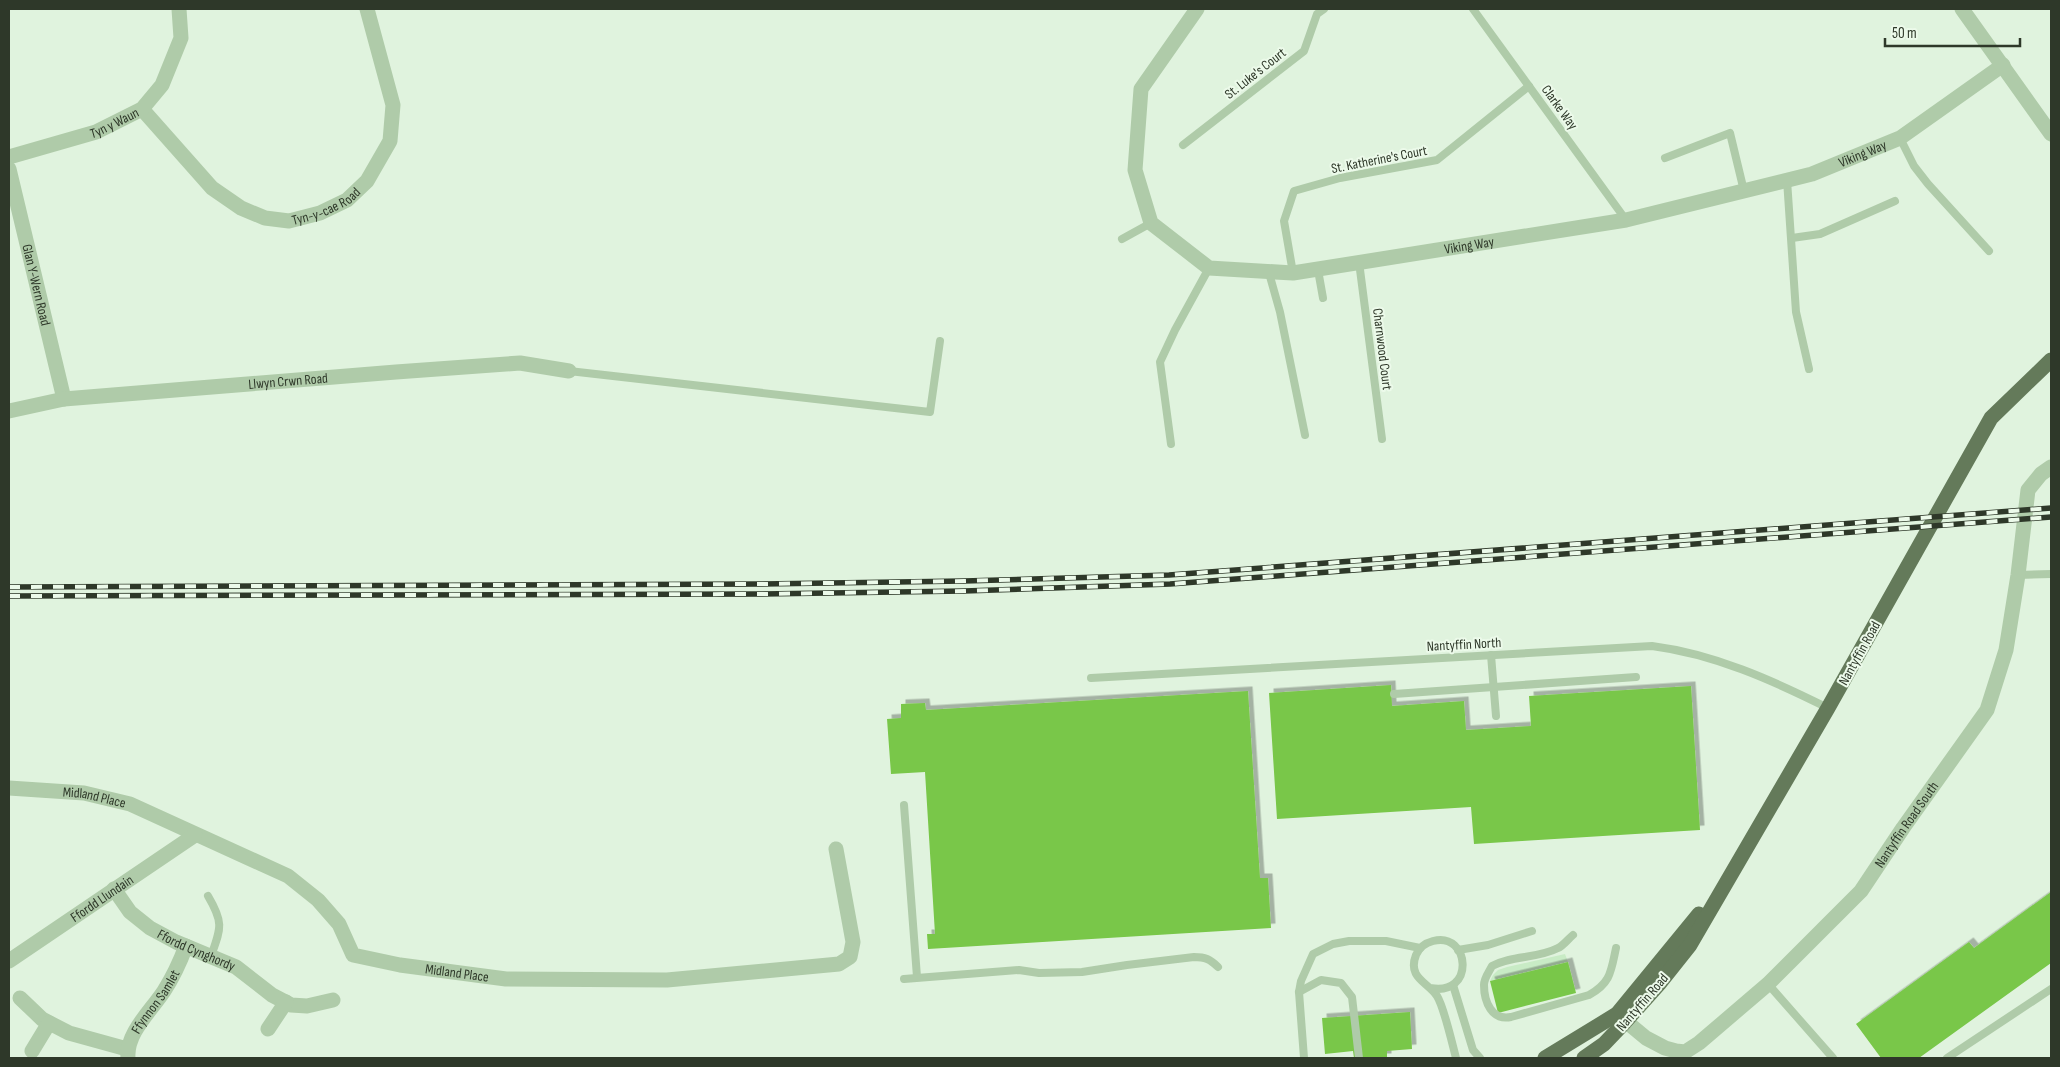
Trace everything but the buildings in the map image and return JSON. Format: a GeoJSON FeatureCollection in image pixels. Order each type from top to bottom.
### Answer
{"type":"FeatureCollection","features":[{"type":"Feature","properties":{"kind":"main road","name":"Nantyffin Road"},"geometry":{"type":"LineString","coordinates":[[1584,1058],[1604,1044],[1621,1018],[1723,886],[1828,708],[1991,418],[2051,360]]}},
{"type":"Feature","properties":{"kind":"main road","name":"Nantyffin Road"},"geometry":{"type":"LineString","coordinates":[[1545,1058],[1621,1018]]}},
{"type":"Feature","properties":{"kind":"street","name":"Tyn y Waun"},"geometry":{"type":"LineString","coordinates":[[9,157],[96,132],[142,109],[162,85],[181,38],[179,9]]}},
{"type":"Feature","properties":{"kind":"street","name":"Tyn-y-cae Road"},"geometry":{"type":"LineString","coordinates":[[142,109],[212,188],[241,208],[265,218],[289,221],[320,213],[346,200],[367,182],[390,141],[394,105],[367,9]]}},
{"type":"Feature","properties":{"kind":"street"},"geometry":{"type":"LineString","coordinates":[[1197,9],[1141,88],[1135,170],[1150,223],[1208,268]]}},
{"type":"Feature","properties":{"kind":"street"},"geometry":{"type":"LineString","coordinates":[[1962,9],[2051,134]]}},
{"type":"Feature","properties":{"kind":"street","name":"Viking Way"},"geometry":{"type":"LineString","coordinates":[[1208,268],[1293,274],[1626,220],[1812,174],[1900,138],[2003,65]]}},
{"type":"Feature","properties":{"kind":"street","name":"Glan Y-Wern Road"},"geometry":{"type":"LineString","coordinates":[[9,169],[64,400]]}},
{"type":"Feature","properties":{"kind":"street","name":"Llwyn Crwn Road"},"geometry":{"type":"LineString","coordinates":[[9,411],[64,400],[520,363],[569,371]]}},
{"type":"Feature","properties":{"kind":"street","name":"Nantyffin Road South"},"geometry":{"type":"LineString","coordinates":[[1621,1018],[1646,1038],[1665,1048],[1685,1052],[1699,1043],[1768,984],[1861,891],[1903,828],[1987,710],[2006,650],[2018,575],[2028,490],[2041,474],[2051,467]]}},
{"type":"Feature","properties":{"kind":"street","name":"Midland Place"},"geometry":{"type":"LineString","coordinates":[[9,788],[84,792],[130,804],[288,876],[318,900],[339,924],[353,954],[400,965],[506,978],[667,980],[839,964],[850,957],[853,942],[836,849]]}},
{"type":"Feature","properties":{"kind":"street","name":"Ffordd Llundain"},"geometry":{"type":"LineString","coordinates":[[9,961],[195,835]]}},
{"type":"Feature","properties":{"kind":"street","name":"Ffordd Cynghordy"},"geometry":{"type":"LineString","coordinates":[[114,889],[130,912],[150,928],[186,946],[236,967],[272,994],[291,1005],[307,1006],[333,1000]]}},
{"type":"Feature","properties":{"kind":"street","name":"Ffynnon Samlet"},"geometry":{"type":"LineString","coordinates":[[127,1054],[135,1032],[178,968],[186,946]]}},
{"type":"Feature","properties":{"kind":"street"},"geometry":{"type":"LineString","coordinates":[[20,998],[42,1019],[49,1023],[69,1033],[127,1054]]}},
{"type":"Feature","properties":{"kind":"street"},"geometry":{"type":"LineString","coordinates":[[268,1029],[286,1002]]}},
{"type":"Feature","properties":{"kind":"street"},"geometry":{"type":"LineString","coordinates":[[32,1051],[49,1023]]}},
{"type":"Feature","properties":{"kind":"lane","name":"St. Luke's Court"},"geometry":{"type":"LineString","coordinates":[[1183,145],[1304,51],[1317,14],[1324,9]]}},
{"type":"Feature","properties":{"kind":"lane","name":"Clarke Way"},"geometry":{"type":"LineString","coordinates":[[1473,9],[1626,220]]}},
{"type":"Feature","properties":{"kind":"lane","name":"St. Katherine's Court"},"geometry":{"type":"LineString","coordinates":[[1293,274],[1284,221],[1294,191],[1340,178],[1437,160],[1529,86]]}},
{"type":"Feature","properties":{"kind":"lane"},"geometry":{"type":"LineString","coordinates":[[1666,158],[1730,133],[1744,191]]}},
{"type":"Feature","properties":{"kind":"lane"},"geometry":{"type":"LineString","coordinates":[[1900,138],[1914,166],[1928,184],[1989,251]]}},
{"type":"Feature","properties":{"kind":"lane"},"geometry":{"type":"LineString","coordinates":[[1787,180],[1796,312],[1809,369]]}},
{"type":"Feature","properties":{"kind":"lane"},"geometry":{"type":"LineString","coordinates":[[1792,238],[1820,234],[1895,201]]}},
{"type":"Feature","properties":{"kind":"lane"},"geometry":{"type":"LineString","coordinates":[[1122,239],[1150,223]]}},
{"type":"Feature","properties":{"kind":"lane","name":"Charnwood Court"},"geometry":{"type":"LineString","coordinates":[[1360,262],[1382,439]]}},
{"type":"Feature","properties":{"kind":"lane"},"geometry":{"type":"LineString","coordinates":[[1171,444],[1160,362],[1208,268]]}},
{"type":"Feature","properties":{"kind":"lane"},"geometry":{"type":"LineString","coordinates":[[1318,270],[1323,298]]}},
{"type":"Feature","properties":{"kind":"lane"},"geometry":{"type":"LineString","coordinates":[[1269,273],[1280,312],[1305,435]]}},
{"type":"Feature","properties":{"kind":"lane"},"geometry":{"type":"LineString","coordinates":[[569,371],[930,412],[940,341]]}},
{"type":"Feature","properties":{"kind":"lane"},"geometry":{"type":"LineString","coordinates":[[2018,575],[2051,574]]}},
{"type":"Feature","properties":{"kind":"lane","name":"Nantyffin North"},"geometry":{"type":"LineString","coordinates":[[1091,678],[1652,646],[1732,665],[1828,708]]}},
{"type":"Feature","properties":{"kind":"lane"},"geometry":{"type":"LineString","coordinates":[[1491,656],[1496,716]]}},
{"type":"Feature","properties":{"kind":"lane"},"geometry":{"type":"LineString","coordinates":[[1394,694],[1636,677]]}},
{"type":"Feature","properties":{"kind":"lane"},"geometry":{"type":"LineString","coordinates":[[904,805],[917,977]]}},
{"type":"Feature","properties":{"kind":"lane"},"geometry":{"type":"LineString","coordinates":[[208,896],[218,914],[220,930],[211,956]]}},
{"type":"Feature","properties":{"kind":"lane"},"geometry":{"type":"LineString","coordinates":[[1458,950],[1488,945],[1532,932]]}},
{"type":"Feature","properties":{"kind":"lane"},"geometry":{"type":"LineString","coordinates":[[1573,935],[1559,948],[1532,956],[1506,960],[1492,966],[1484,985],[1489,1007],[1495,1015],[1505,1018],[1511,1017],[1589,995],[1609,979],[1616,948]]}},
{"type":"Feature","properties":{"kind":"lane"},"geometry":{"type":"LineString","coordinates":[[1430,988],[1446,988],[1453,985],[1462,972],[1463,965],[1458,950],[1447,941],[1440,940],[1426,943],[1420,948],[1414,962],[1415,970],[1423,984],[1430,988],[1438,997],[1456,1058]]}},
{"type":"Feature","properties":{"kind":"lane"},"geometry":{"type":"LineString","coordinates":[[1304,1058],[1299,992],[1300,981],[1314,954],[1333,944],[1349,941],[1386,941],[1420,948]]}},
{"type":"Feature","properties":{"kind":"lane"},"geometry":{"type":"LineString","coordinates":[[904,979],[1019,970],[1039,973],[1082,972],[1194,957],[1204,957],[1211,960],[1218,967]]}},
{"type":"Feature","properties":{"kind":"lane"},"geometry":{"type":"LineString","coordinates":[[1299,992],[1320,980],[1341,983],[1352,997],[1360,1058]]}},
{"type":"Feature","properties":{"kind":"lane"},"geometry":{"type":"LineString","coordinates":[[1768,984],[1833,1058]]}},
{"type":"Feature","properties":{"kind":"lane"},"geometry":{"type":"LineString","coordinates":[[1453,985],[1473,1050],[1480,1058]]}},
{"type":"Feature","properties":{"kind":"lane"},"geometry":{"type":"LineString","coordinates":[[1947,1058],[2051,989]]}},
{"type":"Feature","properties":{"kind":"shaded area"},"geometry":{"type":"Polygon","coordinates":[[[1565,954],[1568,962],[1490,981],[1498,970],[1565,954]]]}},
{"type":"Feature","properties":{"kind":"railway"},"geometry":{"type":"LineString","coordinates":[[9,587],[761,584],[1169,575],[2051,508]]}},
{"type":"Feature","properties":{"kind":"railway"},"geometry":{"type":"LineString","coordinates":[[9,596],[761,594],[964,591],[1170,584],[2051,517]]}}]}
